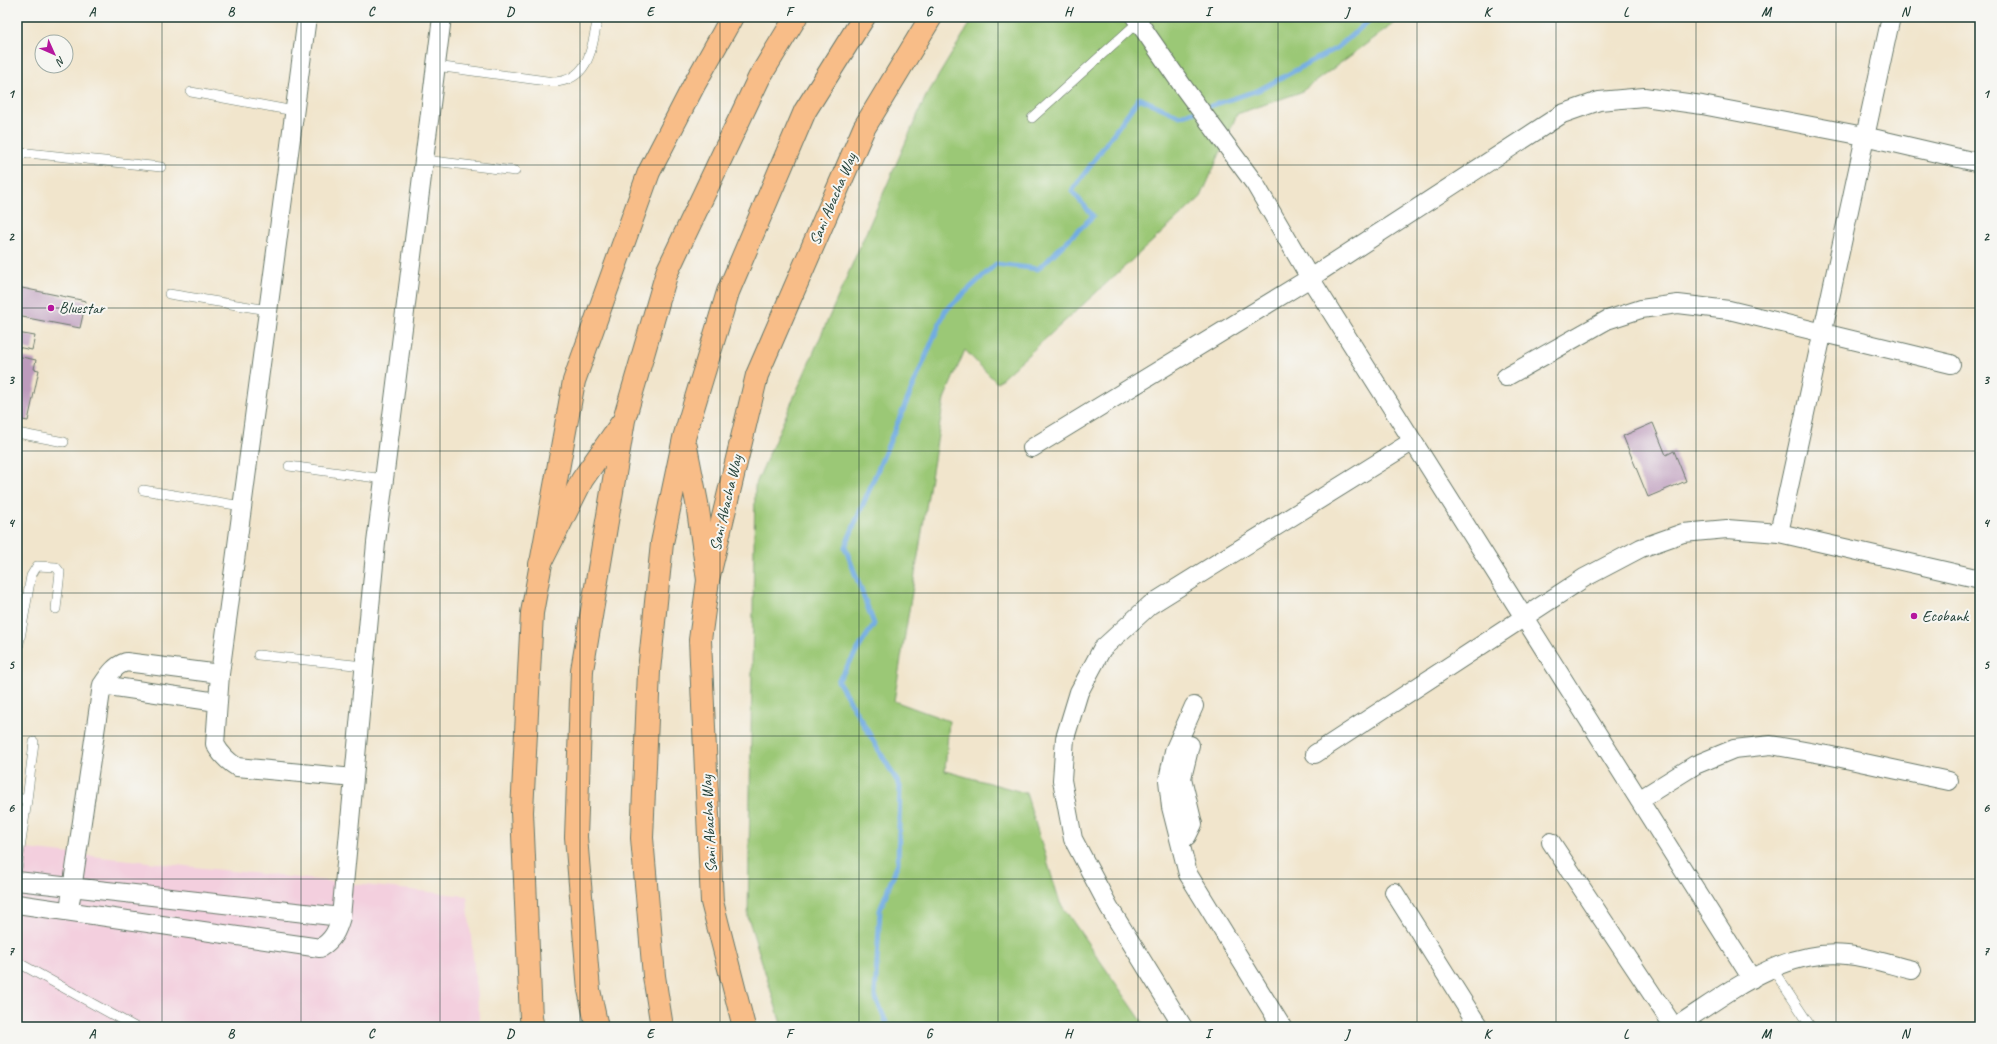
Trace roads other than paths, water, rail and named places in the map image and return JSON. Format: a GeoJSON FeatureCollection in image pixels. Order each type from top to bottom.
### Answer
{"type":"FeatureCollection","features":[{"type":"Feature","properties":{"kind":"main road"},"geometry":{"type":"LineString","coordinates":[[533,1027],[531,1018],[522,812],[532,613],[574,380],[649,172],[694,85],[732,17]]}},
{"type":"Feature","properties":{"kind":"main road"},"geometry":{"type":"LineString","coordinates":[[597,1027],[589,990],[576,837],[582,670],[624,420],[667,272],[759,78],[796,17]]}},
{"type":"Feature","properties":{"kind":"main road"},"geometry":{"type":"LineString","coordinates":[[662,1027],[654,976],[642,838],[649,671],[662,543],[684,438],[728,292],[805,111],[864,17]]}},
{"type":"Feature","properties":{"kind":"main road","name":"Sani Abacha Way"},"geometry":{"type":"LineString","coordinates":[[744,1027],[712,902],[700,640],[708,580],[757,375],[864,128],[931,17]]}},
{"type":"Feature","properties":{"kind":"main road"},"geometry":{"type":"LineString","coordinates":[[540,564],[582,480],[624,420]]}},
{"type":"Feature","properties":{"kind":"main road"},"geometry":{"type":"LineString","coordinates":[[684,438],[697,503],[708,580]]}},
{"type":"Feature","properties":{"kind":"street"},"geometry":{"type":"LineString","coordinates":[[307,17],[220,674],[215,744],[224,757],[237,767],[354,778]]}},
{"type":"Feature","properties":{"kind":"street"},"geometry":{"type":"LineString","coordinates":[[17,904],[69,910],[320,948],[330,942],[336,932],[341,916],[364,666],[384,479],[442,17]]}},
{"type":"Feature","properties":{"kind":"street"},"geometry":{"type":"LineString","coordinates":[[1779,533],[1891,17]]}},
{"type":"Feature","properties":{"kind":"street"},"geometry":{"type":"LineString","coordinates":[[1137,19],[1184,88],[1255,184],[1310,278],[1752,979]]}},
{"type":"Feature","properties":{"kind":"street"},"geometry":{"type":"LineString","coordinates":[[1032,448],[1310,278],[1562,114],[1599,101],[1644,97],[1702,105],[1864,136],[1980,163]]}},
{"type":"Feature","properties":{"kind":"street"},"geometry":{"type":"LineString","coordinates":[[1506,377],[1607,320],[1642,309],[1678,304],[1729,310],[1951,364]]}},
{"type":"Feature","properties":{"kind":"street"},"geometry":{"type":"LineString","coordinates":[[1183,1027],[1109,908],[1073,839],[1062,780],[1065,738],[1079,692],[1102,649],[1150,605],[1412,441]]}},
{"type":"Feature","properties":{"kind":"street"},"geometry":{"type":"LineString","coordinates":[[1315,754],[1584,578],[1641,548],[1683,533],[1727,529],[1779,533],[1980,579]]}},
{"type":"Feature","properties":{"kind":"street"},"geometry":{"type":"LineString","coordinates":[[69,910],[102,686],[119,664],[126,662],[220,674]]}},
{"type":"Feature","properties":{"kind":"street"},"geometry":{"type":"LineString","coordinates":[[102,686],[217,702]]}},
{"type":"Feature","properties":{"kind":"street"},"geometry":{"type":"LineString","coordinates":[[1194,706],[1174,751],[1168,780],[1171,807],[1188,874],[1282,1027]]}},
{"type":"Feature","properties":{"kind":"street"},"geometry":{"type":"LineString","coordinates":[[1180,842],[1187,836],[1193,824],[1182,778],[1190,745]]}},
{"type":"Feature","properties":{"kind":"street"},"geometry":{"type":"LineString","coordinates":[[1639,800],[1695,765],[1734,749],[1771,745],[1827,755],[1949,781]]}},
{"type":"Feature","properties":{"kind":"street"},"geometry":{"type":"LineString","coordinates":[[1551,842],[1674,1027],[1772,968],[1802,957],[1827,954],[1848,955],[1912,970]]}},
{"type":"Feature","properties":{"kind":"street"},"geometry":{"type":"LineString","coordinates":[[17,881],[341,916]]}},
{"type":"Feature","properties":{"kind":"street"},"geometry":{"type":"LineString","coordinates":[[1394,892],[1479,1027]]}},
{"type":"Feature","properties":{"kind":"lane"},"geometry":{"type":"LineString","coordinates":[[436,66],[554,82],[564,82],[577,74],[587,62],[598,17]]}},
{"type":"Feature","properties":{"kind":"lane"},"geometry":{"type":"LineString","coordinates":[[1032,118],[1137,19]]}},
{"type":"Feature","properties":{"kind":"lane"},"geometry":{"type":"LineString","coordinates":[[191,92],[294,111]]}},
{"type":"Feature","properties":{"kind":"lane"},"geometry":{"type":"LineString","coordinates":[[17,155],[28,153],[161,167]]}},
{"type":"Feature","properties":{"kind":"lane"},"geometry":{"type":"LineString","coordinates":[[424,160],[516,171]]}},
{"type":"Feature","properties":{"kind":"lane"},"geometry":{"type":"LineString","coordinates":[[169,294],[268,310]]}},
{"type":"Feature","properties":{"kind":"lane"},"geometry":{"type":"LineString","coordinates":[[17,434],[64,442]]}},
{"type":"Feature","properties":{"kind":"lane"},"geometry":{"type":"LineString","coordinates":[[289,466],[384,479]]}},
{"type":"Feature","properties":{"kind":"lane"},"geometry":{"type":"LineString","coordinates":[[143,490],[242,506]]}},
{"type":"Feature","properties":{"kind":"lane"},"geometry":{"type":"LineString","coordinates":[[17,655],[31,576],[37,566],[56,567],[60,572],[56,609]]}},
{"type":"Feature","properties":{"kind":"lane"},"geometry":{"type":"LineString","coordinates":[[258,654],[364,666]]}},
{"type":"Feature","properties":{"kind":"lane"},"geometry":{"type":"LineString","coordinates":[[17,870],[34,742]]}},
{"type":"Feature","properties":{"kind":"lane"},"geometry":{"type":"LineString","coordinates":[[17,798],[27,800]]}},
{"type":"Feature","properties":{"kind":"lane"},"geometry":{"type":"LineString","coordinates":[[17,962],[135,1027]]}},
{"type":"Feature","properties":{"kind":"lane"},"geometry":{"type":"LineString","coordinates":[[1772,968],[1810,1027]]}},
{"type":"Feature","properties":{"kind":"waterway"},"geometry":{"type":"LineString","coordinates":[[888,1027],[875,996],[880,910],[898,863],[900,786],[838,681],[874,624],[845,547],[945,311],[996,264],[1038,269],[1093,216],[1072,191],[1139,98],[1180,116],[1259,90],[1337,48],[1373,17]]}},
{"type":"Feature","properties":{"kind":"place","name":"Bluestar"},"geometry":{"type":"Point","coordinates":[51,308]}},
{"type":"Feature","properties":{"kind":"place","name":"Ecobank"},"geometry":{"type":"Point","coordinates":[1914,616]}}]}
